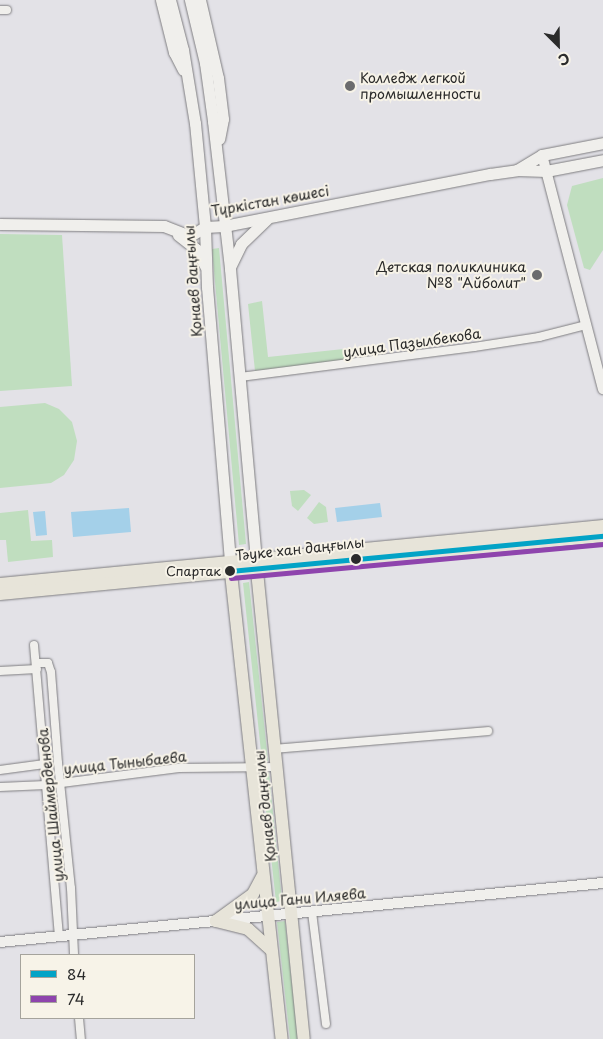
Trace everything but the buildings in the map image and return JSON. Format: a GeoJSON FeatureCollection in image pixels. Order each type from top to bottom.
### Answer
{"type":"FeatureCollection","features":[{"type":"Feature","properties":{"kind":"main road"},"geometry":{"type":"LineString","coordinates":[[160,0],[174,52],[189,80]]}},
{"type":"Feature","properties":{"kind":"main road","name":"Қонаев даңғылы"},"geometry":{"type":"LineString","coordinates":[[170,0],[189,80],[205,227],[206,270],[230,566]]}},
{"type":"Feature","properties":{"kind":"main road","name":"Қонаев даңғылы"},"geometry":{"type":"LineString","coordinates":[[190,0],[205,63],[230,269],[256,565],[304,1039]]}},
{"type":"Feature","properties":{"kind":"main road"},"geometry":{"type":"LineString","coordinates":[[200,0],[212,50],[223,119],[217,153]]}},
{"type":"Feature","properties":{"kind":"main road"},"geometry":{"type":"LineString","coordinates":[[205,63],[212,50]]}},
{"type":"Feature","properties":{"kind":"main road","name":"Түркістан көшесі"},"geometry":{"type":"LineString","coordinates":[[517,170],[542,155],[603,143]]}},
{"type":"Feature","properties":{"kind":"main road","name":"Түркістан көшесі"},"geometry":{"type":"LineString","coordinates":[[0,224],[164,226],[190,236],[205,227],[224,226],[517,170],[546,171],[603,160]]}},
{"type":"Feature","properties":{"kind":"main road"},"geometry":{"type":"LineString","coordinates":[[230,269],[241,244],[267,218]]}},
{"type":"Feature","properties":{"kind":"main road"},"geometry":{"type":"LineString","coordinates":[[164,226],[185,239],[196,249],[206,270]]}},
{"type":"Feature","properties":{"kind":"main road","name":"Тәуке хан даңғылы"},"geometry":{"type":"LineString","coordinates":[[0,584],[256,565],[601,527]]}},
{"type":"Feature","properties":{"kind":"main road"},"geometry":{"type":"LineString","coordinates":[[230,566],[233,598]]}},
{"type":"Feature","properties":{"kind":"main road","name":"Тәуке хан даңғылы"},"geometry":{"type":"LineString","coordinates":[[0,594],[207,575],[230,566]]}},
{"type":"Feature","properties":{"kind":"main road"},"geometry":{"type":"LineString","coordinates":[[207,575],[217,576],[223,581],[233,598]]}},
{"type":"Feature","properties":{"kind":"main road","name":"Қонаев даңғылы"},"geometry":{"type":"LineString","coordinates":[[233,598],[253,769],[262,874],[282,1039]]}},
{"type":"Feature","properties":{"kind":"main road"},"geometry":{"type":"LineString","coordinates":[[216,921],[253,894],[259,886],[262,874]]}},
{"type":"Feature","properties":{"kind":"main road"},"geometry":{"type":"LineString","coordinates":[[216,921],[248,929],[271,950]]}},
{"type":"Feature","properties":{"kind":"street"},"geometry":{"type":"LineString","coordinates":[[542,155],[603,389]]}},
{"type":"Feature","properties":{"kind":"street","name":"улица Пазылбекова"},"geometry":{"type":"LineString","coordinates":[[240,377],[474,347],[540,337],[586,325]]}},
{"type":"Feature","properties":{"kind":"street","name":"улица Шаймерденова"},"geometry":{"type":"LineString","coordinates":[[34,645],[59,936]]}},
{"type":"Feature","properties":{"kind":"street","name":"улица Шаймерденова"},"geometry":{"type":"LineString","coordinates":[[37,666],[48,663],[51,672],[71,888],[74,954]]}},
{"type":"Feature","properties":{"kind":"street"},"geometry":{"type":"LineString","coordinates":[[0,671],[37,666]]}},
{"type":"Feature","properties":{"kind":"street"},"geometry":{"type":"LineString","coordinates":[[274,749],[488,731]]}},
{"type":"Feature","properties":{"kind":"street","name":"улица Тыныбаева"},"geometry":{"type":"LineString","coordinates":[[0,770],[45,764]]}},
{"type":"Feature","properties":{"kind":"street","name":"улица Тыныбаева"},"geometry":{"type":"LineString","coordinates":[[0,787],[46,785],[179,768],[253,769],[277,767]]}},
{"type":"Feature","properties":{"kind":"street","name":"улица Гани Иляева"},"geometry":{"type":"LineString","coordinates":[[0,942],[603,883]]}},
{"type":"Feature","properties":{"kind":"street"},"geometry":{"type":"LineString","coordinates":[[312,912],[326,1024]]}},
{"type":"Feature","properties":{"kind":"street"},"geometry":{"type":"LineString","coordinates":[[79,1019],[81,1039]]}},
{"type":"Feature","properties":{"kind":"green space"},"geometry":{"type":"Polygon","coordinates":[[[603,178],[603,250],[590,270],[584,268],[567,205],[572,186],[603,178]]]}},
{"type":"Feature","properties":{"kind":"green space"},"geometry":{"type":"Polygon","coordinates":[[[0,234],[62,235],[72,386],[0,391],[0,234]]]}},
{"type":"Feature","properties":{"kind":"green space"},"geometry":{"type":"Polygon","coordinates":[[[219,248],[246,544],[239,545],[212,249],[219,248]]]}},
{"type":"Feature","properties":{"kind":"green space"},"geometry":{"type":"Polygon","coordinates":[[[262,301],[268,357],[353,348],[352,361],[255,371],[248,304],[262,301]]]}},
{"type":"Feature","properties":{"kind":"green space"},"geometry":{"type":"Polygon","coordinates":[[[45,403],[59,409],[72,422],[77,441],[74,460],[64,475],[51,483],[0,488],[0,407],[45,403]]]}},
{"type":"Feature","properties":{"kind":"green space"},"geometry":{"type":"Polygon","coordinates":[[[304,490],[311,495],[298,511],[292,506],[290,491],[304,490]]]}},
{"type":"Feature","properties":{"kind":"green space"},"geometry":{"type":"Polygon","coordinates":[[[319,502],[326,507],[328,522],[314,524],[307,518],[319,502]]]}},
{"type":"Feature","properties":{"kind":"green space"},"geometry":{"type":"Polygon","coordinates":[[[28,510],[31,541],[52,540],[53,557],[8,562],[6,540],[0,540],[0,513],[28,510]]]}},
{"type":"Feature","properties":{"kind":"green space"},"geometry":{"type":"Polygon","coordinates":[[[249,582],[268,761],[262,761],[243,583],[249,582]]]}},
{"type":"Feature","properties":{"kind":"green space"},"geometry":{"type":"Polygon","coordinates":[[[269,773],[282,901],[276,902],[262,774],[269,773]]]}},
{"type":"Feature","properties":{"kind":"green space"},"geometry":{"type":"Polygon","coordinates":[[[285,921],[298,1039],[290,1039],[277,922],[285,921]]]}},
{"type":"Feature","properties":{"kind":"water"},"geometry":{"type":"Polygon","coordinates":[[[380,503],[382,517],[337,522],[335,508],[380,503]]]}},
{"type":"Feature","properties":{"kind":"water"},"geometry":{"type":"Polygon","coordinates":[[[129,508],[131,532],[73,537],[71,512],[129,508]]]}},
{"type":"Feature","properties":{"kind":"water"},"geometry":{"type":"Polygon","coordinates":[[[45,511],[47,535],[36,536],[33,512],[45,511]]]}},
{"type":"Feature","properties":{"kind":"transit line","name":"84"},"geometry":{"type":"LineString","coordinates":[[230,571],[603,536]]}},
{"type":"Feature","properties":{"kind":"transit line","name":"74"},"geometry":{"type":"LineString","coordinates":[[231,578],[603,544]]}},
{"type":"Feature","properties":{"kind":"place","name":"Колледж легкой промышленности"},"geometry":{"type":"Point","coordinates":[350,86]}},
{"type":"Feature","properties":{"kind":"place","name":"Детская поликлиника №8 \"Айболит\""},"geometry":{"type":"Point","coordinates":[537,275]}},
{"type":"Feature","properties":{"kind":"place","name":"Спартак"},"geometry":{"type":"Point","coordinates":[230,571]}}]}
